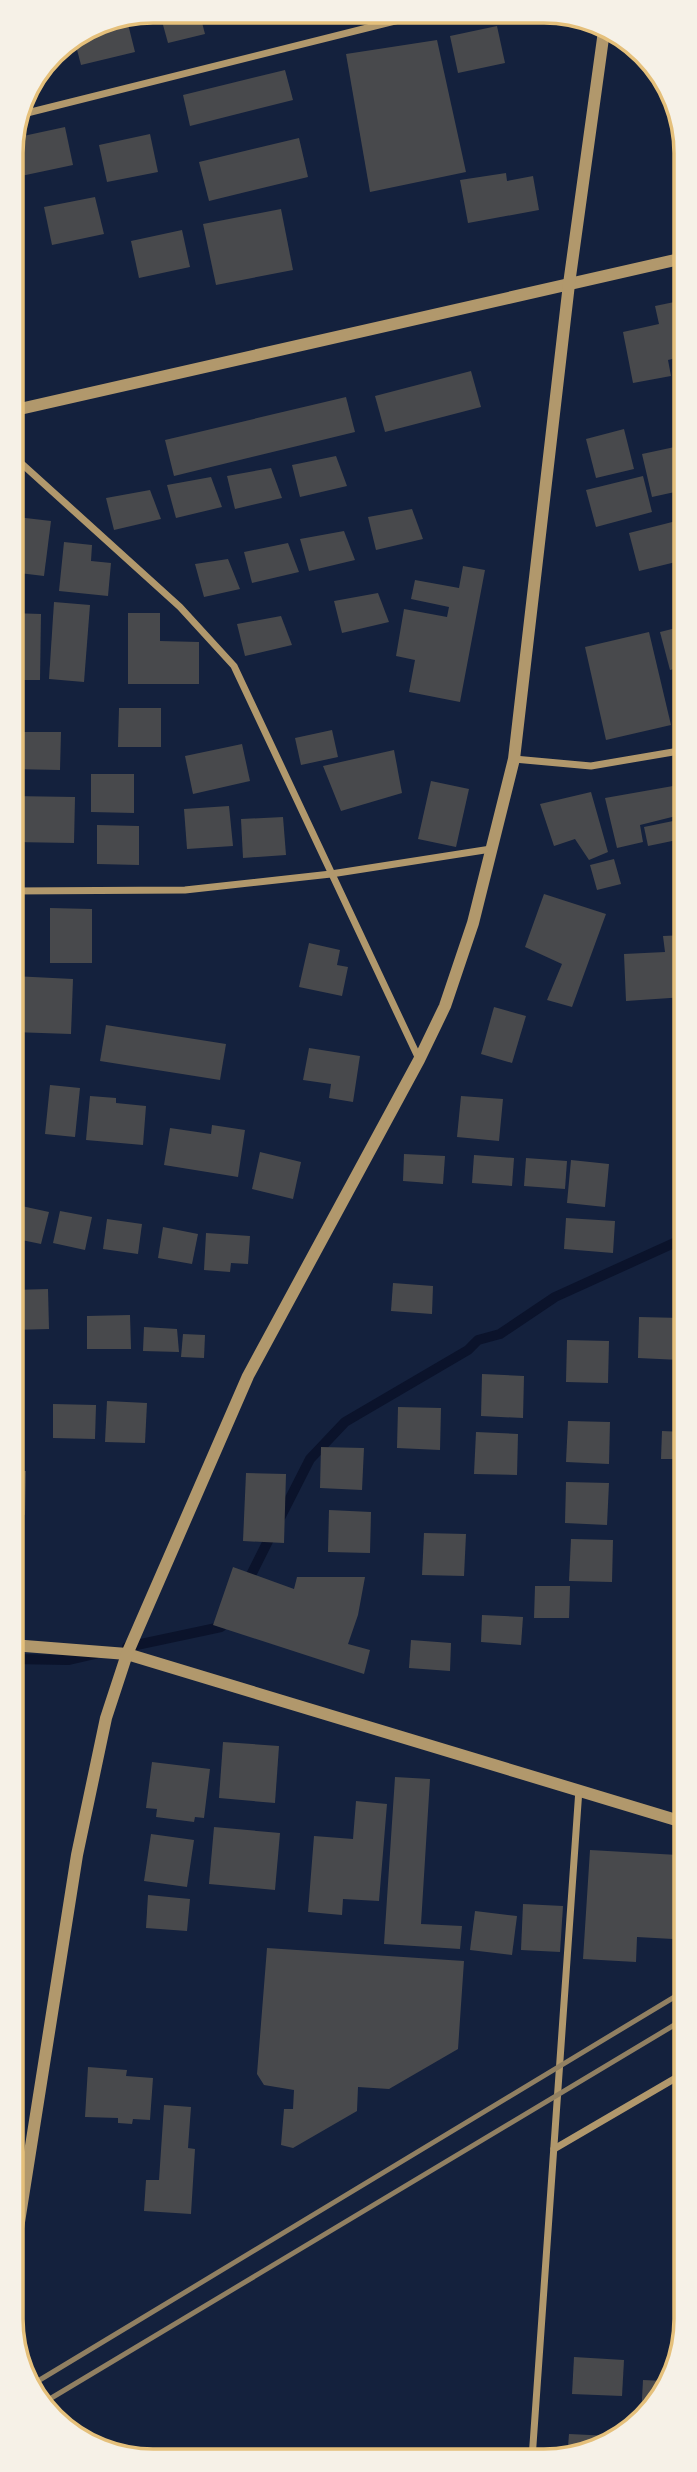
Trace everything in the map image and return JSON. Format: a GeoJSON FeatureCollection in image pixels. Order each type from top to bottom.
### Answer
{"type":"FeatureCollection","features":[{"type":"Feature","properties":{"kind":"street"},"geometry":{"type":"LineString","coordinates":[[29,112],[387,23]]}},
{"type":"Feature","properties":{"kind":"street"},"geometry":{"type":"LineString","coordinates":[[23,2171],[77,1855],[106,1718],[127,1654],[248,1376],[419,1060],[444,1006],[473,923],[514,759],[569,284],[603,37]]}},
{"type":"Feature","properties":{"kind":"street"},"geometry":{"type":"LineString","coordinates":[[23,408],[674,260]]}},
{"type":"Feature","properties":{"kind":"street"},"geometry":{"type":"LineString","coordinates":[[23,465],[180,607],[234,666],[419,1060]]}},
{"type":"Feature","properties":{"kind":"street"},"geometry":{"type":"LineString","coordinates":[[514,759],[591,766],[674,752]]}},
{"type":"Feature","properties":{"kind":"street"},"geometry":{"type":"LineString","coordinates":[[23,891],[185,890],[331,874],[491,849]]}},
{"type":"Feature","properties":{"kind":"street"},"geometry":{"type":"LineString","coordinates":[[23,1646],[127,1654],[674,1819]]}},
{"type":"Feature","properties":{"kind":"street"},"geometry":{"type":"LineString","coordinates":[[533,2449],[579,1789]]}},
{"type":"Feature","properties":{"kind":"street"},"geometry":{"type":"LineString","coordinates":[[554,2149],[674,2079]]}},
{"type":"Feature","properties":{"kind":"building"},"geometry":{"type":"Polygon","coordinates":[[[162,23],[202,23],[205,34],[168,43],[162,23]]]}},
{"type":"Feature","properties":{"kind":"building"},"geometry":{"type":"Polygon","coordinates":[[[128,25],[135,52],[81,65],[77,48],[103,33],[128,25]]]}},
{"type":"Feature","properties":{"kind":"building"},"geometry":{"type":"Polygon","coordinates":[[[497,26],[505,63],[458,73],[450,36],[497,26]]]}},
{"type":"Feature","properties":{"kind":"building"},"geometry":{"type":"Polygon","coordinates":[[[437,40],[466,172],[370,192],[346,54],[437,40]]]}},
{"type":"Feature","properties":{"kind":"building"},"geometry":{"type":"Polygon","coordinates":[[[285,70],[293,100],[190,126],[183,95],[285,70]]]}},
{"type":"Feature","properties":{"kind":"building"},"geometry":{"type":"Polygon","coordinates":[[[65,127],[73,165],[23,176],[24,136],[65,127]]]}},
{"type":"Feature","properties":{"kind":"building"},"geometry":{"type":"Polygon","coordinates":[[[150,134],[158,172],[107,182],[99,145],[150,134]]]}},
{"type":"Feature","properties":{"kind":"building"},"geometry":{"type":"Polygon","coordinates":[[[299,138],[308,177],[209,201],[199,162],[299,138]]]}},
{"type":"Feature","properties":{"kind":"building"},"geometry":{"type":"Polygon","coordinates":[[[506,173],[507,181],[533,176],[539,210],[468,223],[460,180],[506,173]]]}},
{"type":"Feature","properties":{"kind":"building"},"geometry":{"type":"Polygon","coordinates":[[[95,197],[104,234],[52,245],[44,207],[95,197]]]}},
{"type":"Feature","properties":{"kind":"building"},"geometry":{"type":"Polygon","coordinates":[[[281,209],[293,270],[216,285],[203,224],[281,209]]]}},
{"type":"Feature","properties":{"kind":"building"},"geometry":{"type":"Polygon","coordinates":[[[182,230],[190,267],[139,278],[131,241],[182,230]]]}},
{"type":"Feature","properties":{"kind":"building"},"geometry":{"type":"Polygon","coordinates":[[[674,302],[674,358],[668,360],[671,376],[633,383],[623,332],[659,324],[655,306],[674,302]]]}},
{"type":"Feature","properties":{"kind":"building"},"geometry":{"type":"Polygon","coordinates":[[[471,371],[481,407],[385,432],[375,396],[471,371]]]}},
{"type":"Feature","properties":{"kind":"building"},"geometry":{"type":"Polygon","coordinates":[[[346,397],[355,432],[174,476],[165,440],[346,397]]]}},
{"type":"Feature","properties":{"kind":"building"},"geometry":{"type":"Polygon","coordinates":[[[624,429],[634,469],[596,478],[586,439],[624,429]]]}},
{"type":"Feature","properties":{"kind":"building"},"geometry":{"type":"Polygon","coordinates":[[[674,447],[674,492],[652,497],[642,454],[674,447]]]}},
{"type":"Feature","properties":{"kind":"building"},"geometry":{"type":"Polygon","coordinates":[[[336,456],[347,486],[300,497],[292,465],[336,456]]]}},
{"type":"Feature","properties":{"kind":"building"},"geometry":{"type":"Polygon","coordinates":[[[271,468],[282,498],[235,509],[227,476],[271,468]]]}},
{"type":"Feature","properties":{"kind":"building"},"geometry":{"type":"Polygon","coordinates":[[[643,476],[652,512],[596,527],[586,490],[643,476]]]}},
{"type":"Feature","properties":{"kind":"building"},"geometry":{"type":"Polygon","coordinates":[[[211,477],[222,507],[176,518],[167,485],[211,477]]]}},
{"type":"Feature","properties":{"kind":"building"},"geometry":{"type":"Polygon","coordinates":[[[150,490],[161,519],[114,530],[106,498],[150,490]]]}},
{"type":"Feature","properties":{"kind":"building"},"geometry":{"type":"Polygon","coordinates":[[[412,509],[423,539],[376,550],[368,517],[412,509]]]}},
{"type":"Feature","properties":{"kind":"building"},"geometry":{"type":"Polygon","coordinates":[[[23,518],[51,521],[44,576],[23,573],[23,518]]]}},
{"type":"Feature","properties":{"kind":"building"},"geometry":{"type":"Polygon","coordinates":[[[674,522],[674,562],[639,571],[629,533],[674,522]]]}},
{"type":"Feature","properties":{"kind":"building"},"geometry":{"type":"Polygon","coordinates":[[[344,531],[355,560],[309,571],[300,539],[344,531]]]}},
{"type":"Feature","properties":{"kind":"building"},"geometry":{"type":"Polygon","coordinates":[[[64,542],[92,545],[91,561],[111,563],[108,596],[59,591],[64,542]]]}},
{"type":"Feature","properties":{"kind":"building"},"geometry":{"type":"Polygon","coordinates":[[[288,543],[299,572],[252,583],[244,552],[288,543]]]}},
{"type":"Feature","properties":{"kind":"building"},"geometry":{"type":"Polygon","coordinates":[[[228,559],[240,589],[204,597],[195,564],[228,559]]]}},
{"type":"Feature","properties":{"kind":"building"},"geometry":{"type":"Polygon","coordinates":[[[463,566],[485,570],[460,702],[409,692],[415,660],[396,656],[404,609],[447,617],[449,607],[411,599],[415,580],[459,588],[463,566]]]}},
{"type":"Feature","properties":{"kind":"building"},"geometry":{"type":"Polygon","coordinates":[[[378,593],[389,622],[342,633],[334,601],[378,593]]]}},
{"type":"Feature","properties":{"kind":"building"},"geometry":{"type":"Polygon","coordinates":[[[54,602],[90,605],[84,682],[49,679],[54,602]]]}},
{"type":"Feature","properties":{"kind":"building"},"geometry":{"type":"Polygon","coordinates":[[[23,613],[41,614],[40,680],[23,680],[23,613]]]}},
{"type":"Feature","properties":{"kind":"building"},"geometry":{"type":"Polygon","coordinates":[[[128,613],[160,613],[160,641],[199,642],[199,684],[128,684],[128,613]]]}},
{"type":"Feature","properties":{"kind":"building"},"geometry":{"type":"Polygon","coordinates":[[[281,616],[292,645],[245,656],[237,624],[281,616]]]}},
{"type":"Feature","properties":{"kind":"building"},"geometry":{"type":"Polygon","coordinates":[[[674,628],[674,669],[670,670],[660,632],[674,628]]]}},
{"type":"Feature","properties":{"kind":"building"},"geometry":{"type":"Polygon","coordinates":[[[649,632],[671,725],[606,740],[585,647],[649,632]]]}},
{"type":"Feature","properties":{"kind":"building"},"geometry":{"type":"Polygon","coordinates":[[[119,708],[161,708],[161,747],[118,747],[119,708]]]}},
{"type":"Feature","properties":{"kind":"building"},"geometry":{"type":"Polygon","coordinates":[[[332,730],[338,757],[301,765],[295,738],[332,730]]]}},
{"type":"Feature","properties":{"kind":"building"},"geometry":{"type":"Polygon","coordinates":[[[23,732],[61,732],[60,770],[23,769],[23,732]]]}},
{"type":"Feature","properties":{"kind":"building"},"geometry":{"type":"Polygon","coordinates":[[[242,744],[250,781],[193,794],[185,756],[242,744]]]}},
{"type":"Feature","properties":{"kind":"building"},"geometry":{"type":"Polygon","coordinates":[[[394,750],[402,793],[341,811],[323,766],[394,750]]]}},
{"type":"Feature","properties":{"kind":"building"},"geometry":{"type":"Polygon","coordinates":[[[91,774],[134,774],[134,813],[91,812],[91,774]]]}},
{"type":"Feature","properties":{"kind":"building"},"geometry":{"type":"Polygon","coordinates":[[[431,781],[469,789],[456,847],[418,839],[431,781]]]}},
{"type":"Feature","properties":{"kind":"building"},"geometry":{"type":"Polygon","coordinates":[[[673,786],[674,816],[640,825],[643,842],[617,848],[605,798],[673,786]]]}},
{"type":"Feature","properties":{"kind":"building"},"geometry":{"type":"Polygon","coordinates":[[[591,792],[608,852],[589,860],[575,839],[554,846],[540,804],[591,792]]]}},
{"type":"Feature","properties":{"kind":"building"},"geometry":{"type":"Polygon","coordinates":[[[23,796],[75,797],[74,843],[23,842],[23,796]]]}},
{"type":"Feature","properties":{"kind":"building"},"geometry":{"type":"Polygon","coordinates":[[[229,806],[233,846],[187,849],[184,809],[229,806]]]}},
{"type":"Feature","properties":{"kind":"building"},"geometry":{"type":"Polygon","coordinates":[[[283,817],[286,855],[243,858],[241,819],[283,817]]]}},
{"type":"Feature","properties":{"kind":"building"},"geometry":{"type":"Polygon","coordinates":[[[673,821],[674,841],[648,846],[644,827],[673,821]]]}},
{"type":"Feature","properties":{"kind":"building"},"geometry":{"type":"Polygon","coordinates":[[[97,825],[139,826],[139,865],[97,864],[97,825]]]}},
{"type":"Feature","properties":{"kind":"building"},"geometry":{"type":"Polygon","coordinates":[[[614,859],[621,884],[597,890],[590,865],[614,859]]]}},
{"type":"Feature","properties":{"kind":"building"},"geometry":{"type":"Polygon","coordinates":[[[544,894],[606,914],[572,1007],[547,1000],[562,964],[525,947],[544,894]]]}},
{"type":"Feature","properties":{"kind":"building"},"geometry":{"type":"Polygon","coordinates":[[[50,908],[92,909],[92,963],[50,963],[50,908]]]}},
{"type":"Feature","properties":{"kind":"building"},"geometry":{"type":"Polygon","coordinates":[[[663,936],[674,936],[674,998],[626,1001],[624,954],[665,952],[663,936]]]}},
{"type":"Feature","properties":{"kind":"building"},"geometry":{"type":"Polygon","coordinates":[[[309,943],[340,950],[337,965],[348,967],[342,996],[299,987],[309,943]]]}},
{"type":"Feature","properties":{"kind":"building"},"geometry":{"type":"Polygon","coordinates":[[[23,976],[73,979],[71,1034],[23,1032],[23,976]]]}},
{"type":"Feature","properties":{"kind":"building"},"geometry":{"type":"Polygon","coordinates":[[[494,1007],[526,1016],[512,1063],[481,1054],[494,1007]]]}},
{"type":"Feature","properties":{"kind":"building"},"geometry":{"type":"Polygon","coordinates":[[[106,1025],[226,1044],[220,1080],[100,1061],[106,1025]]]}},
{"type":"Feature","properties":{"kind":"building"},"geometry":{"type":"Polygon","coordinates":[[[309,1048],[360,1056],[353,1102],[329,1098],[331,1084],[303,1080],[309,1048]]]}},
{"type":"Feature","properties":{"kind":"building"},"geometry":{"type":"Polygon","coordinates":[[[50,1085],[80,1088],[75,1137],[45,1134],[50,1085]]]}},
{"type":"Feature","properties":{"kind":"building"},"geometry":{"type":"Polygon","coordinates":[[[90,1096],[116,1098],[116,1103],[146,1106],[143,1145],[86,1140],[90,1096]]]}},
{"type":"Feature","properties":{"kind":"building"},"geometry":{"type":"Polygon","coordinates":[[[461,1096],[503,1099],[499,1141],[457,1137],[461,1096]]]}},
{"type":"Feature","properties":{"kind":"building"},"geometry":{"type":"Polygon","coordinates":[[[212,1125],[245,1130],[238,1177],[164,1165],[170,1128],[211,1134],[212,1125]]]}},
{"type":"Feature","properties":{"kind":"building"},"geometry":{"type":"Polygon","coordinates":[[[260,1152],[301,1162],[293,1199],[252,1189],[260,1152]]]}},
{"type":"Feature","properties":{"kind":"building"},"geometry":{"type":"Polygon","coordinates":[[[404,1154],[445,1156],[443,1184],[403,1181],[404,1154]]]}},
{"type":"Feature","properties":{"kind":"building"},"geometry":{"type":"Polygon","coordinates":[[[474,1155],[514,1158],[512,1186],[472,1183],[474,1155]]]}},
{"type":"Feature","properties":{"kind":"building"},"geometry":{"type":"Polygon","coordinates":[[[526,1158],[567,1161],[565,1189],[524,1186],[526,1158]]]}},
{"type":"Feature","properties":{"kind":"building"},"geometry":{"type":"Polygon","coordinates":[[[571,1160],[609,1164],[605,1207],[567,1203],[571,1160]]]}},
{"type":"Feature","properties":{"kind":"building"},"geometry":{"type":"Polygon","coordinates":[[[23,1206],[49,1212],[41,1244],[23,1240],[23,1206]]]}},
{"type":"Feature","properties":{"kind":"building"},"geometry":{"type":"Polygon","coordinates":[[[60,1211],[92,1217],[85,1250],[53,1243],[60,1211]]]}},
{"type":"Feature","properties":{"kind":"building"},"geometry":{"type":"Polygon","coordinates":[[[566,1218],[615,1221],[613,1253],[564,1249],[566,1218]]]}},
{"type":"Feature","properties":{"kind":"building"},"geometry":{"type":"Polygon","coordinates":[[[107,1219],[142,1224],[138,1254],[103,1249],[107,1219]]]}},
{"type":"Feature","properties":{"kind":"building"},"geometry":{"type":"Polygon","coordinates":[[[163,1227],[198,1234],[192,1264],[158,1258],[163,1227]]]}},
{"type":"Feature","properties":{"kind":"building"},"geometry":{"type":"Polygon","coordinates":[[[206,1233],[250,1236],[248,1264],[231,1263],[230,1272],[204,1270],[206,1233]]]}},
{"type":"Feature","properties":{"kind":"building"},"geometry":{"type":"Polygon","coordinates":[[[393,1283],[433,1286],[432,1314],[391,1311],[393,1283]]]}},
{"type":"Feature","properties":{"kind":"building"},"geometry":{"type":"Polygon","coordinates":[[[48,1289],[49,1329],[23,1330],[23,1290],[48,1289]]]}},
{"type":"Feature","properties":{"kind":"building"},"geometry":{"type":"Polygon","coordinates":[[[130,1315],[131,1349],[87,1349],[87,1316],[130,1315]]]}},
{"type":"Feature","properties":{"kind":"building"},"geometry":{"type":"Polygon","coordinates":[[[639,1317],[674,1318],[674,1360],[638,1358],[639,1317]]]}},
{"type":"Feature","properties":{"kind":"building"},"geometry":{"type":"Polygon","coordinates":[[[144,1327],[177,1329],[179,1352],[143,1351],[144,1327]]]}},
{"type":"Feature","properties":{"kind":"building"},"geometry":{"type":"Polygon","coordinates":[[[183,1334],[205,1335],[204,1358],[181,1357],[183,1334]]]}},
{"type":"Feature","properties":{"kind":"building"},"geometry":{"type":"Polygon","coordinates":[[[567,1340],[609,1341],[608,1383],[566,1382],[567,1340]]]}},
{"type":"Feature","properties":{"kind":"building"},"geometry":{"type":"Polygon","coordinates":[[[482,1374],[524,1376],[523,1418],[481,1416],[482,1374]]]}},
{"type":"Feature","properties":{"kind":"building"},"geometry":{"type":"Polygon","coordinates":[[[107,1401],[147,1403],[145,1443],[105,1442],[107,1401]]]}},
{"type":"Feature","properties":{"kind":"building"},"geometry":{"type":"Polygon","coordinates":[[[53,1404],[96,1405],[95,1439],[53,1438],[53,1404]]]}},
{"type":"Feature","properties":{"kind":"building"},"geometry":{"type":"Polygon","coordinates":[[[398,1407],[441,1408],[440,1450],[397,1448],[398,1407]]]}},
{"type":"Feature","properties":{"kind":"building"},"geometry":{"type":"Polygon","coordinates":[[[568,1421],[610,1422],[609,1464],[566,1462],[568,1421]]]}},
{"type":"Feature","properties":{"kind":"building"},"geometry":{"type":"Polygon","coordinates":[[[662,1431],[674,1432],[674,1459],[661,1459],[662,1431]]]}},
{"type":"Feature","properties":{"kind":"building"},"geometry":{"type":"Polygon","coordinates":[[[476,1432],[518,1434],[517,1475],[474,1474],[476,1432]]]}},
{"type":"Feature","properties":{"kind":"building"},"geometry":{"type":"Polygon","coordinates":[[[321,1447],[364,1448],[362,1490],[320,1488],[321,1447]]]}},
{"type":"Feature","properties":{"kind":"building"},"geometry":{"type":"Polygon","coordinates":[[[23,1471],[26,1471],[23,1515],[23,1471]]]}},
{"type":"Feature","properties":{"kind":"building"},"geometry":{"type":"Polygon","coordinates":[[[246,1473],[286,1474],[284,1543],[243,1541],[246,1473]]]}},
{"type":"Feature","properties":{"kind":"building"},"geometry":{"type":"Polygon","coordinates":[[[566,1482],[609,1483],[607,1525],[565,1523],[566,1482]]]}},
{"type":"Feature","properties":{"kind":"building"},"geometry":{"type":"Polygon","coordinates":[[[329,1510],[371,1512],[370,1553],[328,1552],[329,1510]]]}},
{"type":"Feature","properties":{"kind":"building"},"geometry":{"type":"Polygon","coordinates":[[[424,1533],[466,1534],[464,1576],[422,1575],[424,1533]]]}},
{"type":"Feature","properties":{"kind":"building"},"geometry":{"type":"Polygon","coordinates":[[[571,1539],[613,1540],[612,1582],[569,1581],[571,1539]]]}},
{"type":"Feature","properties":{"kind":"building"},"geometry":{"type":"Polygon","coordinates":[[[233,1567],[294,1589],[297,1577],[365,1577],[358,1615],[348,1644],[370,1650],[364,1674],[213,1625],[233,1567]]]}},
{"type":"Feature","properties":{"kind":"building"},"geometry":{"type":"Polygon","coordinates":[[[535,1586],[570,1586],[569,1618],[534,1618],[535,1586]]]}},
{"type":"Feature","properties":{"kind":"building"},"geometry":{"type":"Polygon","coordinates":[[[482,1615],[523,1617],[521,1645],[481,1642],[482,1615]]]}},
{"type":"Feature","properties":{"kind":"building"},"geometry":{"type":"Polygon","coordinates":[[[411,1640],[451,1643],[450,1671],[409,1668],[411,1640]]]}},
{"type":"Feature","properties":{"kind":"building"},"geometry":{"type":"Polygon","coordinates":[[[223,1742],[279,1746],[275,1803],[219,1798],[223,1742]]]}},
{"type":"Feature","properties":{"kind":"building"},"geometry":{"type":"Polygon","coordinates":[[[152,1762],[210,1769],[204,1818],[195,1817],[194,1822],[156,1817],[157,1809],[146,1808],[152,1762]]]}},
{"type":"Feature","properties":{"kind":"building"},"geometry":{"type":"Polygon","coordinates":[[[395,1777],[430,1779],[421,1924],[462,1926],[460,1949],[384,1944],[395,1777]]]}},
{"type":"Feature","properties":{"kind":"building"},"geometry":{"type":"Polygon","coordinates":[[[356,1801],[387,1804],[379,1901],[343,1899],[342,1915],[308,1912],[314,1836],[353,1839],[356,1801]]]}},
{"type":"Feature","properties":{"kind":"building"},"geometry":{"type":"Polygon","coordinates":[[[214,1827],[280,1833],[275,1890],[209,1884],[214,1827]]]}},
{"type":"Feature","properties":{"kind":"building"},"geometry":{"type":"Polygon","coordinates":[[[151,1834],[194,1840],[187,1887],[144,1881],[151,1834]]]}},
{"type":"Feature","properties":{"kind":"building"},"geometry":{"type":"Polygon","coordinates":[[[590,1850],[674,1855],[673,1939],[637,1937],[636,1962],[583,1959],[590,1850]]]}},
{"type":"Feature","properties":{"kind":"building"},"geometry":{"type":"Polygon","coordinates":[[[148,1895],[190,1899],[187,1931],[146,1928],[148,1895]]]}},
{"type":"Feature","properties":{"kind":"building"},"geometry":{"type":"Polygon","coordinates":[[[523,1904],[563,1906],[560,1952],[521,1950],[523,1904]]]}},
{"type":"Feature","properties":{"kind":"building"},"geometry":{"type":"Polygon","coordinates":[[[475,1911],[517,1916],[512,1955],[470,1950],[475,1911]]]}},
{"type":"Feature","properties":{"kind":"building"},"geometry":{"type":"Polygon","coordinates":[[[267,1948],[464,1961],[458,2049],[389,2089],[358,2087],[357,2111],[293,2148],[281,2145],[284,2109],[293,2109],[294,2090],[264,2085],[257,2074],[267,1948]]]}},
{"type":"Feature","properties":{"kind":"building"},"geometry":{"type":"Polygon","coordinates":[[[88,2067],[127,2070],[126,2076],[153,2078],[150,2120],[133,2119],[132,2124],[118,2123],[118,2118],[85,2117],[88,2067]]]}},
{"type":"Feature","properties":{"kind":"building"},"geometry":{"type":"Polygon","coordinates":[[[164,2105],[191,2107],[188,2148],[195,2149],[191,2214],[144,2211],[146,2180],[159,2180],[164,2105]]]}},
{"type":"Feature","properties":{"kind":"building"},"geometry":{"type":"Polygon","coordinates":[[[574,2357],[624,2360],[622,2396],[572,2394],[574,2357]]]}},
{"type":"Feature","properties":{"kind":"building"},"geometry":{"type":"Polygon","coordinates":[[[643,2380],[659,2381],[657,2384],[642,2405],[643,2380]]]}},
{"type":"Feature","properties":{"kind":"building"},"geometry":{"type":"Polygon","coordinates":[[[569,2434],[601,2436],[586,2442],[568,2447],[569,2434]]]}},
{"type":"Feature","properties":{"kind":"waterway"},"geometry":{"type":"LineString","coordinates":[[280,1518],[310,1459],[345,1422],[468,1350],[478,1340],[500,1334],[555,1297],[674,1243]]}},
{"type":"Feature","properties":{"kind":"waterway"},"geometry":{"type":"LineString","coordinates":[[247,1583],[273,1531]]}},
{"type":"Feature","properties":{"kind":"waterway"},"geometry":{"type":"LineString","coordinates":[[127,1647],[221,1627],[229,1619]]}},
{"type":"Feature","properties":{"kind":"waterway"},"geometry":{"type":"LineString","coordinates":[[23,1659],[69,1660],[95,1654]]}},
{"type":"Feature","properties":{"kind":"railway"},"geometry":{"type":"LineString","coordinates":[[38,2381],[674,1997]]}},
{"type":"Feature","properties":{"kind":"railway"},"geometry":{"type":"LineString","coordinates":[[50,2399],[674,2025]]}}]}
